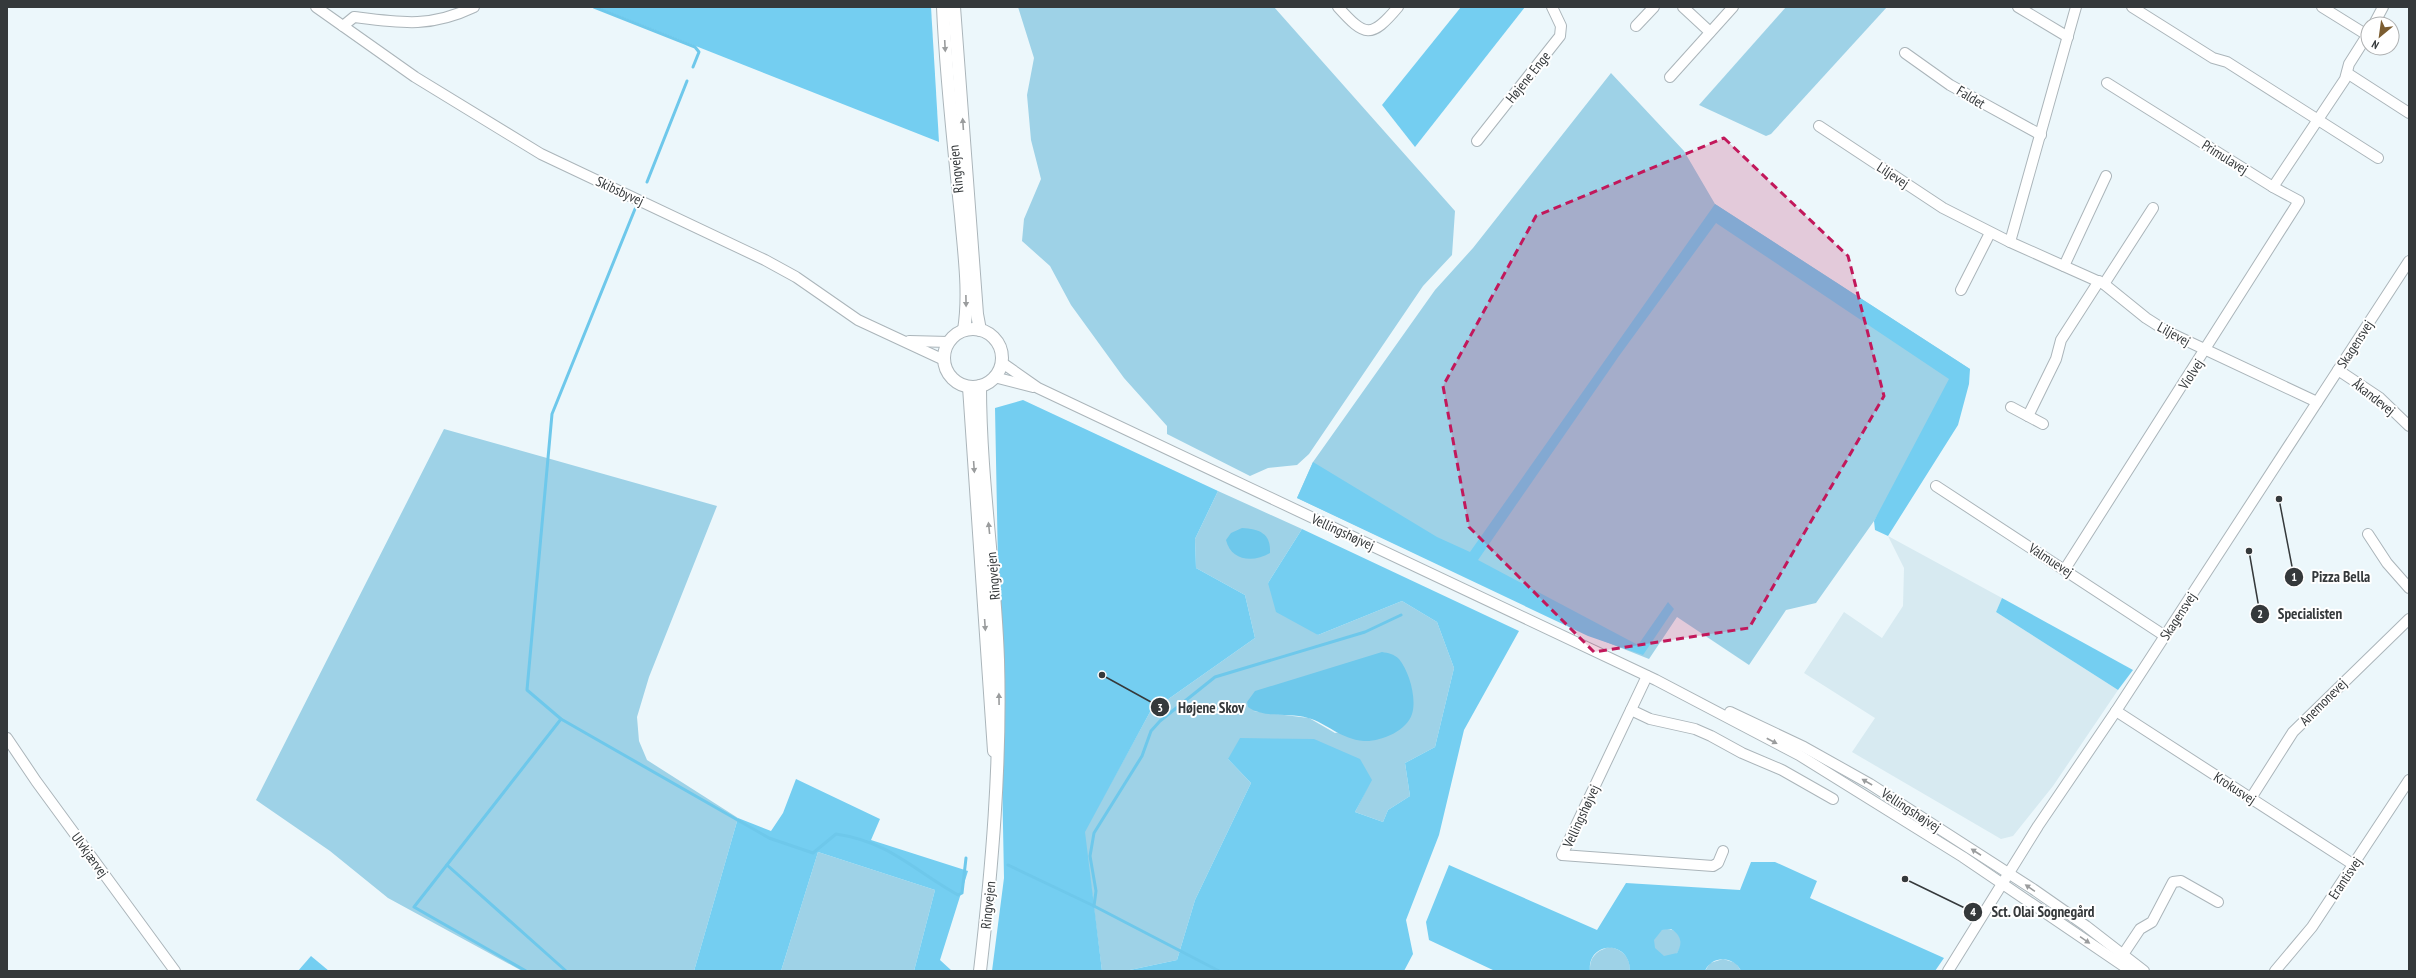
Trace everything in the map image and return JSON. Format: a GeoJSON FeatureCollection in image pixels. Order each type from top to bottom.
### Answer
{"type":"FeatureCollection","features":[{"type":"Feature","properties":{"kind":"main road","name":"Ringvejen"},"geometry":{"type":"LineString","coordinates":[[943,7],[948,101],[966,276],[966,314],[964,330]]}},
{"type":"Feature","properties":{"kind":"main road","name":"Ringvejen"},"geometry":{"type":"LineString","coordinates":[[954,7],[977,314],[980,330]]}},
{"type":"Feature","properties":{"kind":"main road"},"geometry":{"type":"LineString","coordinates":[[964,330],[980,330],[991,335],[998,345],[1001,362],[994,377],[974,386],[952,377],[944,360],[948,342],[964,330]]}},
{"type":"Feature","properties":{"kind":"main road","name":"Ringvejen"},"geometry":{"type":"LineString","coordinates":[[974,386],[995,586],[999,735],[996,766],[992,868],[980,971]]}},
{"type":"Feature","properties":{"kind":"street","name":"Skibsbyvej"},"geometry":{"type":"LineString","coordinates":[[316,7],[421,80],[541,154],[765,260],[796,278],[847,314],[905,340],[944,360]]}},
{"type":"Feature","properties":{"kind":"street"},"geometry":{"type":"LineString","coordinates":[[343,26],[354,17],[401,24],[434,21],[457,15],[474,7]]}},
{"type":"Feature","properties":{"kind":"street"},"geometry":{"type":"LineString","coordinates":[[1338,7],[1359,28],[1366,31],[1373,31],[1383,24],[1398,7]]}},
{"type":"Feature","properties":{"kind":"street","name":"Højene Enge"},"geometry":{"type":"LineString","coordinates":[[1476,141],[1560,36],[1561,26],[1552,7]]}},
{"type":"Feature","properties":{"kind":"street"},"geometry":{"type":"LineString","coordinates":[[1636,26],[1654,7]]}},
{"type":"Feature","properties":{"kind":"street"},"geometry":{"type":"LineString","coordinates":[[1683,7],[1710,32]]}},
{"type":"Feature","properties":{"kind":"street"},"geometry":{"type":"LineString","coordinates":[[1670,76],[1733,7]]}},
{"type":"Feature","properties":{"kind":"street"},"geometry":{"type":"LineString","coordinates":[[2018,7],[2068,37]]}},
{"type":"Feature","properties":{"kind":"street"},"geometry":{"type":"LineString","coordinates":[[2010,242],[2076,7]]}},
{"type":"Feature","properties":{"kind":"street"},"geometry":{"type":"LineString","coordinates":[[2132,7],[2213,58],[2227,62],[2319,119],[2378,158]]}},
{"type":"Feature","properties":{"kind":"street"},"geometry":{"type":"LineString","coordinates":[[2322,7],[2360,30]]}},
{"type":"Feature","properties":{"kind":"street"},"geometry":{"type":"LineString","coordinates":[[2378,16],[2383,7]]}},
{"type":"Feature","properties":{"kind":"street"},"geometry":{"type":"LineString","coordinates":[[2273,187],[2319,119],[2347,72],[2349,64],[2360,47]]}},
{"type":"Feature","properties":{"kind":"street","name":"Faldet"},"geometry":{"type":"LineString","coordinates":[[1905,53],[1950,85],[2041,135]]}},
{"type":"Feature","properties":{"kind":"street"},"geometry":{"type":"LineString","coordinates":[[2347,72],[2409,113]]}},
{"type":"Feature","properties":{"kind":"street","name":"Primulavej"},"geometry":{"type":"LineString","coordinates":[[2107,83],[2273,187]]}},
{"type":"Feature","properties":{"kind":"street","name":"Liljevej"},"geometry":{"type":"LineString","coordinates":[[1819,126],[1943,208],[1990,233],[2102,282],[2146,318],[2205,350],[2317,402]]}},
{"type":"Feature","properties":{"kind":"street"},"geometry":{"type":"LineString","coordinates":[[2064,266],[2106,176]]}},
{"type":"Feature","properties":{"kind":"street","name":"Violvej"},"geometry":{"type":"LineString","coordinates":[[2065,569],[2299,201],[2273,187]]}},
{"type":"Feature","properties":{"kind":"street"},"geometry":{"type":"LineString","coordinates":[[2028,416],[2056,359],[2061,340],[2153,208]]}},
{"type":"Feature","properties":{"kind":"street"},"geometry":{"type":"LineString","coordinates":[[1961,290],[1990,233]]}},
{"type":"Feature","properties":{"kind":"street","name":"Skagensvej"},"geometry":{"type":"LineString","coordinates":[[1948,971],[2038,826],[2116,711],[2408,263]]}},
{"type":"Feature","properties":{"kind":"street","name":"Skibsbyvej"},"geometry":{"type":"LineString","coordinates":[[905,340],[948,342]]}},
{"type":"Feature","properties":{"kind":"street","name":"Vellingshøjvej"},"geometry":{"type":"LineString","coordinates":[[1001,362],[1038,388],[1647,676],[1682,693],[1698,704],[1799,755],[2120,959],[2144,971]]}},
{"type":"Feature","properties":{"kind":"street","name":"Åkandevej"},"geometry":{"type":"LineString","coordinates":[[2338,370],[2380,398],[2409,426]]}},
{"type":"Feature","properties":{"kind":"street","name":"Vellingshøjvej"},"geometry":{"type":"LineString","coordinates":[[994,377],[1038,388]]}},
{"type":"Feature","properties":{"kind":"street"},"geometry":{"type":"LineString","coordinates":[[2011,407],[2043,424]]}},
{"type":"Feature","properties":{"kind":"street","name":"Valmuevej"},"geometry":{"type":"LineString","coordinates":[[1936,486],[2065,569],[2165,636]]}},
{"type":"Feature","properties":{"kind":"street"},"geometry":{"type":"LineString","coordinates":[[2368,534],[2387,563],[2409,588]]}},
{"type":"Feature","properties":{"kind":"street","name":"Anemonevej"},"geometry":{"type":"LineString","coordinates":[[2251,798],[2293,732],[2409,618]]}},
{"type":"Feature","properties":{"kind":"street","name":"Vellingshøjvej"},"geometry":{"type":"LineString","coordinates":[[1647,676],[1562,855],[1713,866],[1718,863],[1723,851]]}},
{"type":"Feature","properties":{"kind":"street","name":"Vellingshøjvej"},"geometry":{"type":"LineString","coordinates":[[1682,693],[1700,698],[1804,747],[1870,784],[2086,926],[2131,971]]}},
{"type":"Feature","properties":{"kind":"street"},"geometry":{"type":"LineString","coordinates":[[1632,710],[1650,719],[1695,729],[1711,736],[1742,753],[1782,770],[1833,799]]}},
{"type":"Feature","properties":{"kind":"street","name":"Krokusvej"},"geometry":{"type":"LineString","coordinates":[[2116,711],[2354,864]]}},
{"type":"Feature","properties":{"kind":"street","name":"Ulvkjærvej"},"geometry":{"type":"LineString","coordinates":[[7,738],[36,781],[174,971]]}},
{"type":"Feature","properties":{"kind":"street","name":"Erantisvej"},"geometry":{"type":"LineString","coordinates":[[2275,971],[2312,927],[2409,780]]}},
{"type":"Feature","properties":{"kind":"street"},"geometry":{"type":"LineString","coordinates":[[2120,959],[2140,929],[2152,922],[2173,882],[2181,881],[2218,902]]}},
{"type":"Feature","properties":{"kind":"highlighted area"},"geometry":{"type":"Polygon","coordinates":[[[1724,138],[1848,256],[1884,396],[1749,628],[1594,652],[1469,527],[1443,386],[1536,216],[1724,138]]]}},
{"type":"Feature","properties":{"kind":"shaded area"},"geometry":{"type":"Polygon","coordinates":[[[597,7],[931,7],[939,142],[597,7]]]}},
{"type":"Feature","properties":{"kind":"shaded area"},"geometry":{"type":"Polygon","coordinates":[[[1018,7],[1274,7],[1455,211],[1452,255],[1423,286],[1309,454],[1297,465],[1268,468],[1250,476],[1167,434],[1167,426],[1124,378],[1071,305],[1050,266],[1022,241],[1024,219],[1041,179],[1031,140],[1027,95],[1034,58],[1018,7]]]}},
{"type":"Feature","properties":{"kind":"shaded area"},"geometry":{"type":"Polygon","coordinates":[[[1461,7],[1525,7],[1415,147],[1382,105],[1461,7]]]}},
{"type":"Feature","properties":{"kind":"shaded area"},"geometry":{"type":"Polygon","coordinates":[[[1786,7],[1887,7],[1771,134],[1766,136],[1699,105],[1786,7]]]}},
{"type":"Feature","properties":{"kind":"shaded area"},"geometry":{"type":"Polygon","coordinates":[[[1611,73],[1684,151],[1715,204],[1970,369],[1874,521],[1816,603],[1786,610],[1749,665],[1677,617],[1649,659],[1601,640],[1297,498],[1313,462],[1435,290],[1473,248],[1611,73]]]}},
{"type":"Feature","properties":{"kind":"shaded area"},"geometry":{"type":"Polygon","coordinates":[[[1715,204],[1970,369],[1969,384],[1958,425],[1888,536],[1875,530],[1874,521],[1949,379],[1716,223],[1619,356],[1478,560],[1638,645],[1668,602],[1674,609],[1643,655],[1588,636],[1297,498],[1313,462],[1437,537],[1470,552],[1715,204]]]}},
{"type":"Feature","properties":{"kind":"shaded area"},"geometry":{"type":"Polygon","coordinates":[[[1023,400],[1218,491],[1195,539],[1196,568],[1245,595],[1255,638],[1150,712],[1085,832],[1102,971],[992,971],[1004,878],[995,408],[1023,400]]]}},
{"type":"Feature","properties":{"kind":"shaded area"},"geometry":{"type":"Polygon","coordinates":[[[444,429],[717,506],[649,677],[637,717],[639,741],[647,760],[738,818],[694,971],[522,971],[388,898],[330,851],[256,800],[444,429]]]}},
{"type":"Feature","properties":{"kind":"shaded area"},"geometry":{"type":"Polygon","coordinates":[[[1218,491],[1302,529],[1268,583],[1318,635],[1402,601],[1437,622],[1454,668],[1435,747],[1405,763],[1410,796],[1388,810],[1383,822],[1355,812],[1371,780],[1228,759],[1251,783],[1195,900],[1177,960],[1125,971],[1102,971],[1084,832],[1150,712],[1255,638],[1245,595],[1196,568],[1195,539],[1218,491]],[[1253,711],[1309,718],[1335,733],[1410,718],[1253,711]]]}},
{"type":"Feature","properties":{"kind":"shaded area"},"geometry":{"type":"Polygon","coordinates":[[[1242,528],[1263,533],[1270,546],[1270,553],[1250,559],[1238,556],[1233,552],[1226,540],[1231,533],[1242,528]]]}},
{"type":"Feature","properties":{"kind":"shaded area"},"geometry":{"type":"Polygon","coordinates":[[[1302,529],[1519,631],[1464,730],[1439,835],[1406,920],[1413,954],[1404,971],[1125,971],[1177,960],[1195,900],[1251,783],[1228,759],[1240,738],[1314,739],[1360,759],[1372,780],[1355,812],[1383,822],[1388,810],[1410,796],[1405,763],[1435,747],[1454,668],[1437,622],[1402,601],[1318,635],[1276,612],[1268,583],[1302,529]]]}},
{"type":"Feature","properties":{"kind":"shaded area"},"geometry":{"type":"Polygon","coordinates":[[[1888,536],[2002,598],[1996,612],[2118,690],[2053,786],[2013,836],[2001,839],[1852,752],[1875,718],[1804,673],[1844,612],[1882,638],[1903,606],[1904,568],[1888,536]]]}},
{"type":"Feature","properties":{"kind":"shaded area"},"geometry":{"type":"Polygon","coordinates":[[[2002,598],[2133,670],[2118,690],[1996,612],[2002,598]]]}},
{"type":"Feature","properties":{"kind":"shaded area"},"geometry":{"type":"Polygon","coordinates":[[[1382,652],[1395,656],[1403,664],[1409,677],[1413,693],[1413,708],[1412,714],[1405,726],[1378,740],[1355,740],[1315,720],[1301,716],[1262,713],[1248,707],[1247,702],[1255,691],[1382,652]]]}},
{"type":"Feature","properties":{"kind":"shaded area"},"geometry":{"type":"Polygon","coordinates":[[[796,779],[880,819],[871,840],[968,871],[940,960],[952,971],[914,971],[935,890],[818,852],[781,971],[694,971],[738,818],[771,831],[783,813],[796,779]]]}},
{"type":"Feature","properties":{"kind":"shaded area"},"geometry":{"type":"Polygon","coordinates":[[[818,852],[935,890],[914,971],[781,971],[818,852]]]}},
{"type":"Feature","properties":{"kind":"shaded area"},"geometry":{"type":"Polygon","coordinates":[[[1751,862],[1775,862],[1817,881],[1810,898],[1944,958],[1935,971],[1741,971],[1733,962],[1723,959],[1713,962],[1705,971],[1630,971],[1628,961],[1623,953],[1617,949],[1609,948],[1601,949],[1595,954],[1591,961],[1590,971],[1495,971],[1429,940],[1426,922],[1449,865],[1597,930],[1626,883],[1740,890],[1751,862]],[[1671,929],[1662,930],[1654,940],[1655,948],[1664,956],[1677,953],[1679,949],[1680,940],[1671,929]]]}},
{"type":"Feature","properties":{"kind":"shaded area"},"geometry":{"type":"Polygon","coordinates":[[[1667,929],[1677,933],[1681,943],[1677,953],[1667,957],[1657,953],[1653,943],[1657,933],[1667,929]]]}},
{"type":"Feature","properties":{"kind":"shaded area"},"geometry":{"type":"Polygon","coordinates":[[[1610,947],[1619,950],[1625,955],[1629,962],[1630,971],[1590,971],[1592,958],[1601,950],[1610,947]]]}},
{"type":"Feature","properties":{"kind":"shaded area"},"geometry":{"type":"Polygon","coordinates":[[[311,956],[329,971],[298,971],[311,956]]]}},
{"type":"Feature","properties":{"kind":"shaded area"},"geometry":{"type":"Polygon","coordinates":[[[1723,959],[1736,963],[1741,971],[1705,971],[1710,963],[1723,959]]]}},
{"type":"Feature","properties":{"kind":"waterway"},"geometry":{"type":"LineString","coordinates":[[594,7],[695,47],[699,52],[693,67]]}},
{"type":"Feature","properties":{"kind":"waterway"},"geometry":{"type":"LineString","coordinates":[[647,182],[687,81]]}},
{"type":"Feature","properties":{"kind":"waterway"},"geometry":{"type":"LineString","coordinates":[[635,209],[552,414],[527,690],[561,719],[769,838],[813,853],[836,834],[872,843],[900,858],[958,895],[962,893],[966,858]]}},
{"type":"Feature","properties":{"kind":"waterway"},"geometry":{"type":"LineString","coordinates":[[1094,906],[1096,891],[1090,856],[1094,833],[1142,756],[1151,731],[1160,721],[1215,677],[1365,632],[1401,615]]}},
{"type":"Feature","properties":{"kind":"waterway"},"geometry":{"type":"LineString","coordinates":[[526,971],[414,907],[561,719]]}},
{"type":"Feature","properties":{"kind":"waterway"},"geometry":{"type":"LineString","coordinates":[[447,865],[566,971]]}},
{"type":"Feature","properties":{"kind":"waterway"},"geometry":{"type":"LineString","coordinates":[[1008,865],[1094,906],[1219,971]]}},
{"type":"Feature","properties":{"kind":"place","name":"Pizza Bella"},"geometry":{"type":"Point","coordinates":[2279,499]}},
{"type":"Feature","properties":{"kind":"place","name":"Specialisten"},"geometry":{"type":"Point","coordinates":[2249,551]}},
{"type":"Feature","properties":{"kind":"place","name":"Højene Skov"},"geometry":{"type":"Point","coordinates":[1102,675]}},
{"type":"Feature","properties":{"kind":"place","name":"Sct. Olai Sognegård"},"geometry":{"type":"Point","coordinates":[1905,879]}}]}
